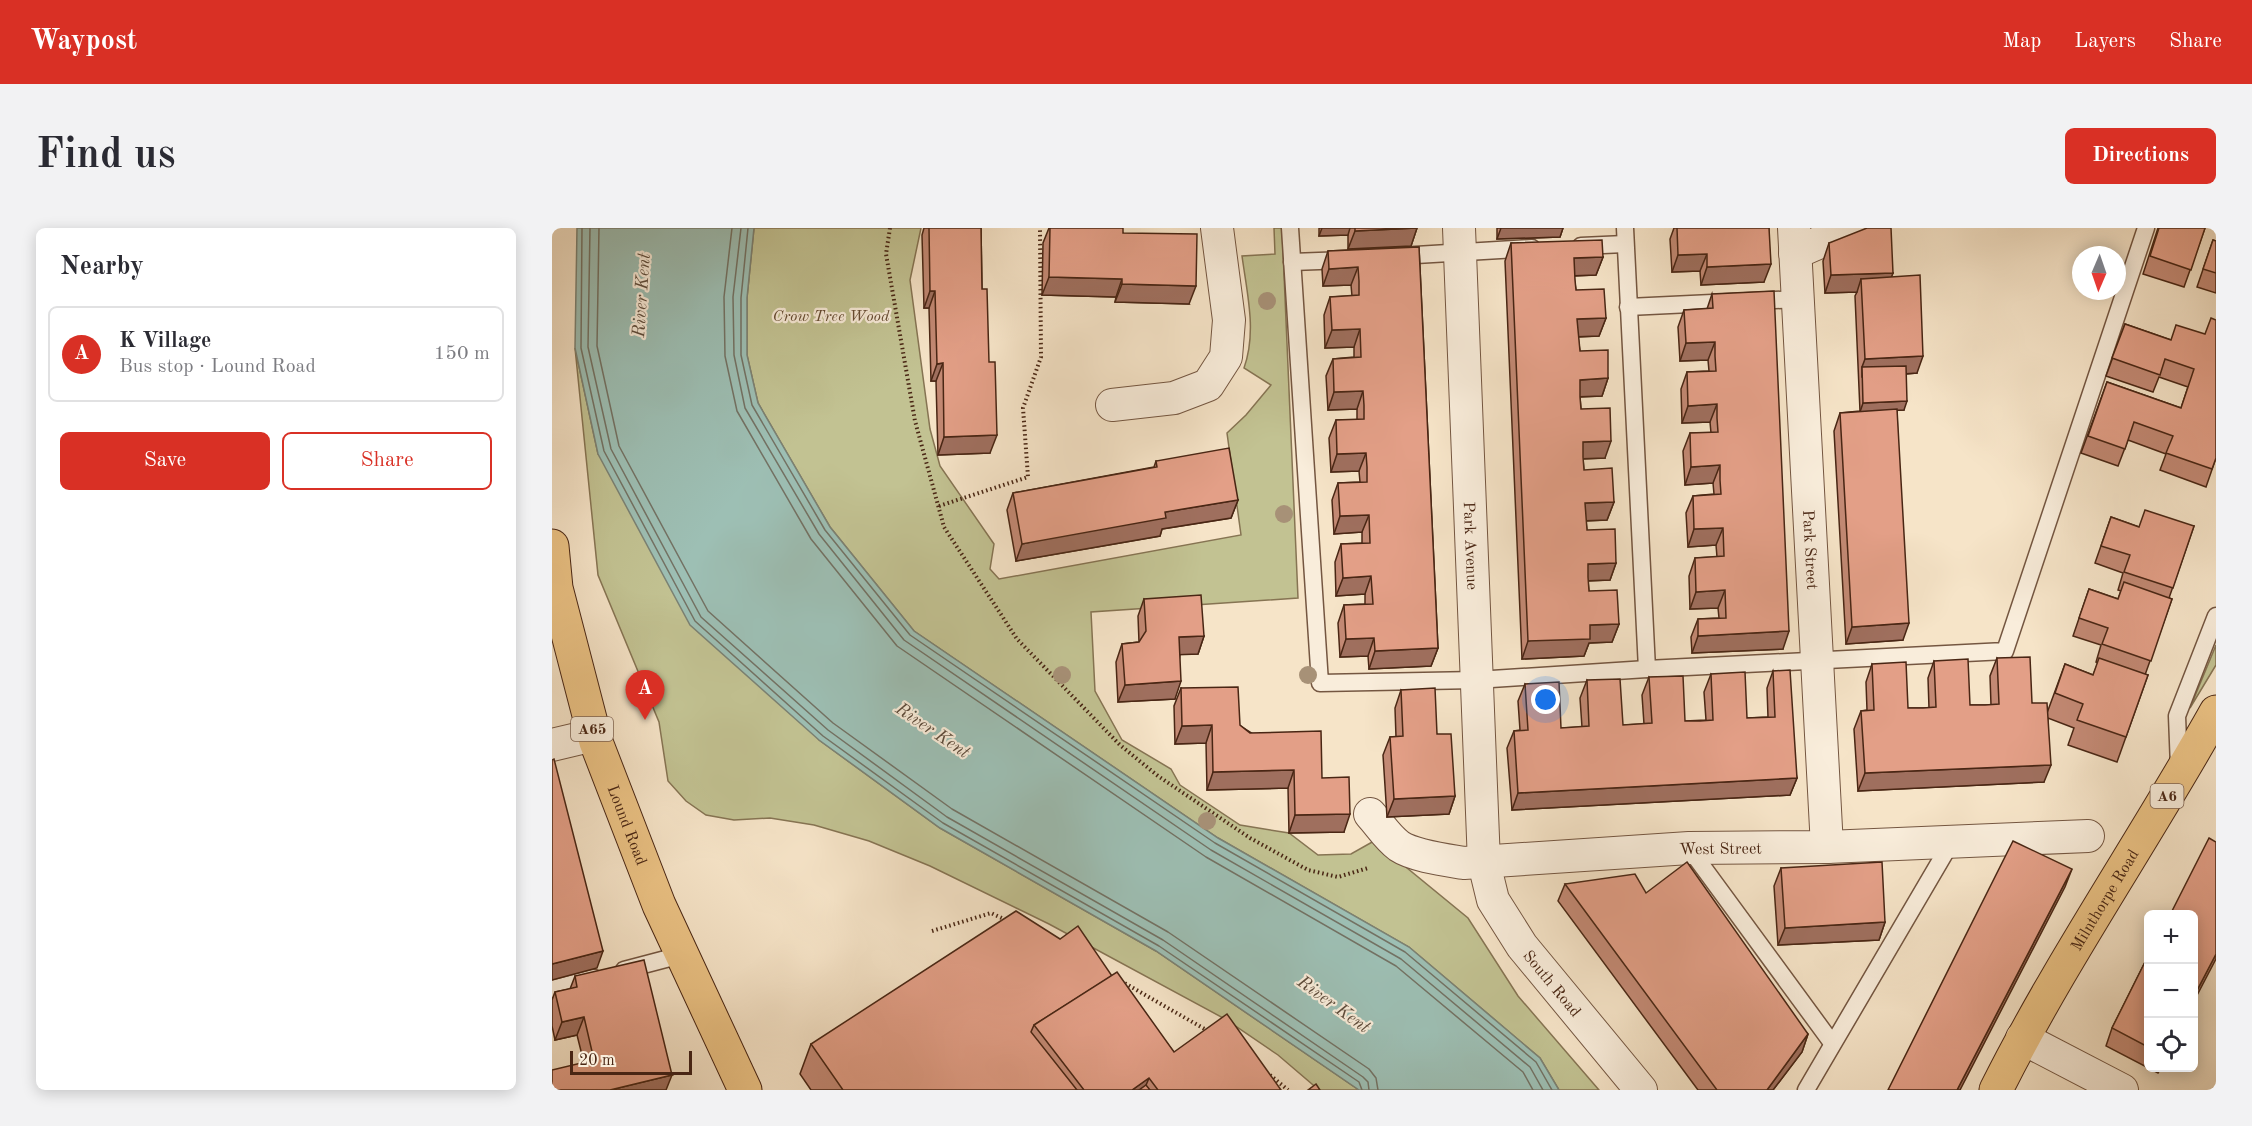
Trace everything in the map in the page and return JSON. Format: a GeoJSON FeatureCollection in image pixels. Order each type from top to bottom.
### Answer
{"type":"FeatureCollection","features":[{"type":"Feature","properties":{"kind":"main road","name":"Lound Road"},"geometry":{"type":"LineString","coordinates":[[552,546],[556,588],[594,735],[659,905],[745,1090]]}},
{"type":"Feature","properties":{"kind":"main road","name":"Milnthorpe Road"},"geometry":{"type":"LineString","coordinates":[[1996,1090],[2022,1038],[2216,712]]}},
{"type":"Feature","properties":{"kind":"street"},"geometry":{"type":"LineString","coordinates":[[1112,405],[1174,398],[1208,385],[1226,357],[1229,320],[1217,228]]}},
{"type":"Feature","properties":{"kind":"street","name":"Park Street"},"geometry":{"type":"LineString","coordinates":[[1827,846],[1819,659],[1794,240],[1852,228]]}},
{"type":"Feature","properties":{"kind":"street","name":"Park Avenue"},"geometry":{"type":"LineString","coordinates":[[1459,240],[1484,863]]}},
{"type":"Feature","properties":{"kind":"street"},"geometry":{"type":"LineString","coordinates":[[552,745],[594,735]]}},
{"type":"Feature","properties":{"kind":"street","name":"West Street"},"geometry":{"type":"LineString","coordinates":[[1370,814],[1385,833],[1402,848],[1464,863],[1689,848],[1827,846],[2088,836]]}},
{"type":"Feature","properties":{"kind":"street","name":"South Road"},"geometry":{"type":"LineString","coordinates":[[1484,863],[1493,900],[1522,946],[1641,1090]]}},
{"type":"Feature","properties":{"kind":"street"},"geometry":{"type":"LineString","coordinates":[[2022,1038],[2122,1090]]}},
{"type":"Feature","properties":{"kind":"lane"},"geometry":{"type":"LineString","coordinates":[[1290,228],[1320,683],[1476,680],[1819,659],[2005,651],[2146,228]]}},
{"type":"Feature","properties":{"kind":"lane"},"geometry":{"type":"LineString","coordinates":[[1566,247],[1625,236],[1647,669]]}},
{"type":"Feature","properties":{"kind":"lane"},"geometry":{"type":"LineString","coordinates":[[1382,257],[1459,240],[1542,248]]}},
{"type":"Feature","properties":{"kind":"lane"},"geometry":{"type":"LineString","coordinates":[[1292,262],[1360,259]]}},
{"type":"Feature","properties":{"kind":"lane"},"geometry":{"type":"LineString","coordinates":[[1628,307],[1798,299]]}},
{"type":"Feature","properties":{"kind":"lane"},"geometry":{"type":"LineString","coordinates":[[2179,777],[2177,716],[2216,616]]}},
{"type":"Feature","properties":{"kind":"lane"},"geometry":{"type":"LineString","coordinates":[[1806,1090],[1952,841]]}},
{"type":"Feature","properties":{"kind":"lane"},"geometry":{"type":"LineString","coordinates":[[1689,848],[1832,1043]]}},
{"type":"Feature","properties":{"kind":"lane"},"geometry":{"type":"LineString","coordinates":[[552,989],[681,955]]}},
{"type":"Feature","properties":{"kind":"path"},"geometry":{"type":"LineString","coordinates":[[890,228],[886,254],[915,422],[944,527],[1017,639],[1120,746],[1158,776],[1250,838],[1308,870],[1338,877],[1364,870],[1402,848]]}},
{"type":"Feature","properties":{"kind":"path"},"geometry":{"type":"LineString","coordinates":[[939,506],[1028,477],[1023,408],[1041,357],[1040,228]]}},
{"type":"Feature","properties":{"kind":"path"},"geometry":{"type":"LineString","coordinates":[[932,932],[991,913],[1011,923]]}},
{"type":"Feature","properties":{"kind":"path"},"geometry":{"type":"LineString","coordinates":[[1119,980],[1210,1032]]}},
{"type":"Feature","properties":{"kind":"path"},"geometry":{"type":"LineString","coordinates":[[1263,1070],[1288,1090]]}},
{"type":"Feature","properties":{"kind":"green space","name":"Crow Tree Wood"},"geometry":{"type":"Polygon","coordinates":[[[754,228],[921,228],[910,280],[930,429],[940,466],[994,544],[990,569],[999,579],[1241,535],[1227,433],[1246,415],[1271,385],[1244,368],[1250,341],[1250,326],[1242,256],[1275,254],[1274,228],[1282,228],[1298,598],[1091,612],[1095,691],[1122,740],[1171,769],[1180,785],[1240,825],[1289,833],[1318,855],[1351,854],[1374,841],[1468,918],[1518,996],[1599,1090],[1559,1090],[1540,1058],[1409,947],[1218,838],[914,631],[830,527],[758,403],[747,355],[747,298],[754,228]]]}},
{"type":"Feature","properties":{"kind":"green space"},"geometry":{"type":"Polygon","coordinates":[[[575,348],[598,454],[819,740],[940,828],[1156,951],[1359,1090],[1319,1090],[1278,1055],[1225,1019],[1049,924],[930,866],[869,841],[814,825],[770,818],[734,820],[706,815],[686,801],[668,781],[659,722],[598,575],[575,348]]]}},
{"type":"Feature","properties":{"kind":"green space"},"geometry":{"type":"Polygon","coordinates":[[[2216,645],[2216,665],[2190,708],[2216,645]]]}},
{"type":"Feature","properties":{"kind":"water","name":"River Kent"},"geometry":{"type":"Polygon","coordinates":[[[577,228],[754,228],[747,298],[747,355],[758,403],[830,527],[914,631],[1218,838],[1409,947],[1540,1058],[1559,1090],[1359,1090],[1156,951],[940,828],[819,740],[690,625],[598,454],[575,348],[577,228]]]}},
{"type":"Feature","properties":{"kind":"building"},"geometry":{"type":"Polygon","coordinates":[[[929,228],[981,228],[982,289],[987,289],[989,362],[995,362],[997,435],[944,437],[943,363],[937,364],[935,291],[930,291],[929,228]]]}},
{"type":"Feature","properties":{"kind":"building"},"geometry":{"type":"Polygon","coordinates":[[[1050,228],[1123,228],[1123,233],[1197,234],[1196,286],[1122,284],[1122,279],[1049,277],[1050,228]]]}},
{"type":"Feature","properties":{"kind":"building"},"geometry":{"type":"Polygon","coordinates":[[[1355,228],[1416,228],[1355,231],[1355,228]]]}},
{"type":"Feature","properties":{"kind":"building"},"geometry":{"type":"Polygon","coordinates":[[[1677,228],[1769,228],[1771,264],[1707,267],[1707,254],[1678,255],[1677,228]]]}},
{"type":"Feature","properties":{"kind":"building"},"geometry":{"type":"Polygon","coordinates":[[[1867,228],[1891,228],[1893,273],[1831,275],[1829,243],[1867,228]]]}},
{"type":"Feature","properties":{"kind":"building"},"geometry":{"type":"Polygon","coordinates":[[[2159,228],[2205,228],[2191,270],[2150,256],[2159,228]]]}},
{"type":"Feature","properties":{"kind":"building"},"geometry":{"type":"Polygon","coordinates":[[[1602,240],[1603,257],[1574,258],[1576,290],[1604,289],[1606,318],[1577,319],[1580,351],[1608,350],[1608,378],[1580,380],[1580,397],[1581,409],[1610,408],[1611,441],[1583,442],[1583,457],[1584,470],[1612,468],[1614,502],[1585,503],[1587,530],[1615,529],[1616,563],[1588,564],[1588,577],[1589,591],[1617,590],[1619,624],[1590,625],[1590,639],[1528,641],[1511,243],[1602,240]]]}},
{"type":"Feature","properties":{"kind":"building"},"geometry":{"type":"Polygon","coordinates":[[[2213,240],[2216,241],[2216,273],[2203,269],[2213,240]]]}},
{"type":"Feature","properties":{"kind":"building"},"geometry":{"type":"Polygon","coordinates":[[[1419,247],[1438,648],[1375,651],[1374,638],[1346,639],[1344,605],[1373,604],[1371,576],[1343,578],[1341,544],[1370,543],[1369,515],[1340,516],[1338,483],[1367,482],[1366,453],[1337,454],[1336,420],[1364,419],[1364,405],[1363,391],[1334,392],[1333,359],[1361,357],[1360,329],[1332,330],[1330,297],[1359,295],[1358,267],[1329,269],[1328,251],[1419,247]]]}},
{"type":"Feature","properties":{"kind":"building"},"geometry":{"type":"Polygon","coordinates":[[[1920,275],[1923,356],[1865,359],[1861,279],[1920,275]]]}},
{"type":"Feature","properties":{"kind":"building"},"geometry":{"type":"Polygon","coordinates":[[[1774,291],[1789,631],[1698,636],[1698,619],[1726,618],[1725,590],[1696,592],[1695,558],[1724,556],[1723,528],[1694,529],[1693,496],[1721,494],[1720,465],[1691,467],[1690,433],[1718,432],[1717,404],[1688,406],[1687,372],[1716,371],[1715,342],[1686,343],[1684,310],[1713,308],[1712,294],[1774,291]]]}},
{"type":"Feature","properties":{"kind":"building"},"geometry":{"type":"Polygon","coordinates":[[[2211,318],[2216,320],[2216,458],[2212,469],[2166,453],[2173,436],[2134,422],[2125,449],[2088,436],[2107,382],[2181,408],[2194,369],[2165,359],[2160,375],[2112,358],[2125,324],[2171,340],[2176,325],[2205,334],[2211,318]]]}},
{"type":"Feature","properties":{"kind":"building"},"geometry":{"type":"Polygon","coordinates":[[[1906,366],[1907,401],[1863,403],[1862,367],[1906,366]]]}},
{"type":"Feature","properties":{"kind":"building"},"geometry":{"type":"Polygon","coordinates":[[[1897,409],[1909,623],[1852,627],[1840,413],[1897,409]]]}},
{"type":"Feature","properties":{"kind":"building"},"geometry":{"type":"Polygon","coordinates":[[[1229,448],[1238,500],[1165,512],[1166,518],[1022,544],[1013,493],[1157,467],[1156,461],[1229,448]]]}},
{"type":"Feature","properties":{"kind":"building"},"geometry":{"type":"Polygon","coordinates":[[[2145,510],[2194,526],[2173,588],[2124,572],[2130,555],[2101,546],[2111,517],[2139,527],[2145,510]]]}},
{"type":"Feature","properties":{"kind":"building"},"geometry":{"type":"Polygon","coordinates":[[[2124,582],[2172,599],[2151,661],[2102,644],[2108,628],[2079,618],[2089,589],[2118,599],[2124,582]]]}},
{"type":"Feature","properties":{"kind":"building"},"geometry":{"type":"Polygon","coordinates":[[[1201,595],[1204,636],[1179,637],[1181,681],[1125,685],[1122,644],[1139,642],[1146,631],[1144,599],[1201,595]]]}},
{"type":"Feature","properties":{"kind":"building"},"geometry":{"type":"Polygon","coordinates":[[[2030,657],[2032,703],[2047,703],[2051,765],[1865,773],[1861,711],[1874,710],[1872,664],[1906,662],[1908,708],[1923,708],[1936,707],[1934,661],[1968,659],[1970,705],[1985,705],[1999,704],[1997,658],[2030,657]]]}},
{"type":"Feature","properties":{"kind":"building"},"geometry":{"type":"Polygon","coordinates":[[[2099,658],[2148,675],[2126,737],[2077,720],[2083,704],[2055,693],[2065,664],[2093,675],[2099,658]]]}},
{"type":"Feature","properties":{"kind":"building"},"geometry":{"type":"Polygon","coordinates":[[[1790,670],[1797,778],[1518,793],[1514,731],[1528,730],[1525,684],[1559,682],[1561,728],[1589,726],[1587,680],[1620,679],[1623,725],[1652,723],[1649,677],[1683,676],[1685,721],[1700,721],[1713,720],[1711,674],[1745,672],[1747,718],[1775,717],[1773,671],[1790,670]]]}},
{"type":"Feature","properties":{"kind":"building"},"geometry":{"type":"Polygon","coordinates":[[[1238,687],[1240,725],[1250,733],[1321,731],[1322,778],[1349,777],[1350,814],[1295,815],[1294,770],[1213,772],[1212,725],[1182,726],[1181,688],[1238,687]]]}},
{"type":"Feature","properties":{"kind":"building"},"geometry":{"type":"Polygon","coordinates":[[[1435,688],[1437,734],[1451,734],[1455,796],[1394,799],[1390,737],[1403,736],[1401,690],[1435,688]]]}},
{"type":"Feature","properties":{"kind":"building"},"geometry":{"type":"Polygon","coordinates":[[[554,759],[603,951],[552,964],[552,760],[554,759]]]}},
{"type":"Feature","properties":{"kind":"building"},"geometry":{"type":"Polygon","coordinates":[[[2209,838],[2216,842],[2216,954],[2198,988],[2198,910],[2173,910],[2209,838]]]}},
{"type":"Feature","properties":{"kind":"building"},"geometry":{"type":"Polygon","coordinates":[[[2013,841],[2072,869],[1957,1090],[1888,1090],[2013,841]]]}},
{"type":"Feature","properties":{"kind":"building"},"geometry":{"type":"Polygon","coordinates":[[[1687,862],[1808,1034],[1767,1090],[1717,1090],[1565,884],[1635,874],[1646,893],[1687,862]]]}},
{"type":"Feature","properties":{"kind":"building"},"geometry":{"type":"Polygon","coordinates":[[[1882,862],[1885,922],[1785,928],[1781,868],[1882,862]]]}},
{"type":"Feature","properties":{"kind":"building"},"geometry":{"type":"Polygon","coordinates":[[[1016,911],[1060,939],[1078,926],[1112,976],[1034,1025],[1031,1032],[1077,1090],[843,1090],[811,1044],[1016,911]]]}},
{"type":"Feature","properties":{"kind":"building"},"geometry":{"type":"Polygon","coordinates":[[[644,960],[672,1075],[610,1090],[552,1090],[552,1070],[594,1060],[584,1017],[562,1022],[555,992],[577,987],[575,976],[644,960]]]}},
{"type":"Feature","properties":{"kind":"building"},"geometry":{"type":"Polygon","coordinates":[[[2144,964],[2144,1045],[2112,1028],[2144,964]]]}},
{"type":"Feature","properties":{"kind":"building"},"geometry":{"type":"Polygon","coordinates":[[[1117,972],[1174,1052],[1227,1014],[1281,1090],[1158,1090],[1149,1078],[1132,1090],[1084,1090],[1034,1025],[1117,972]]]}},
{"type":"Feature","properties":{"kind":"building"},"geometry":{"type":"Polygon","coordinates":[[[1316,1084],[1320,1090],[1308,1090],[1316,1084]]]}},
{"type":"Feature","properties":{"kind":"building"},"geometry":{"type":"Polygon","coordinates":[[[1146,1085],[1150,1090],[1139,1090],[1146,1085]]]}},
{"type":"Feature","properties":{"kind":"place","name":"K Village"},"geometry":{"type":"Point","coordinates":[645,720]}}]}
